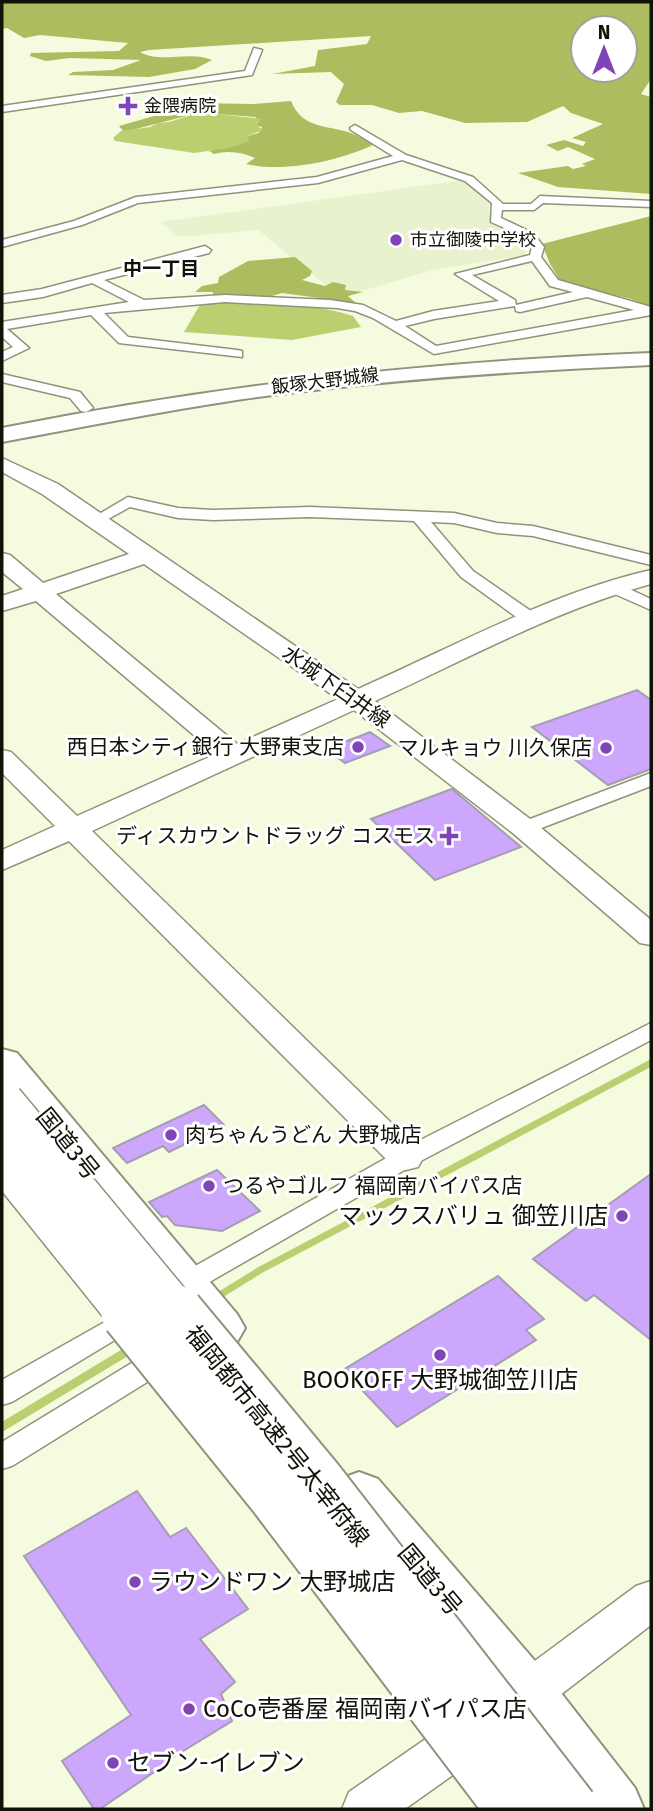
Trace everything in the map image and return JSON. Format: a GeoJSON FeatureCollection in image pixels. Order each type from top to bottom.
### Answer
{"type":"FeatureCollection","features":[{"type":"Feature","properties":{"kind":"highway","name":"国道3号"},"geometry":{"type":"LineString","coordinates":[[2,1063],[183,1285],[526,1694],[613,1809]]}},
{"type":"Feature","properties":{"kind":"highway","name":"福岡都市高速2号太宰府線"},"geometry":{"type":"LineString","coordinates":[[2,1103],[315,1480],[570,1809]]}},
{"type":"Feature","properties":{"kind":"highway","name":"福岡都市高速2号太宰府線"},"geometry":{"type":"LineString","coordinates":[[2,1156],[275,1494],[514,1809]]}},
{"type":"Feature","properties":{"kind":"highway"},"geometry":{"type":"LineString","coordinates":[[2,1175],[150,1366],[480,1809]]}},
{"type":"Feature","properties":{"kind":"main road","name":"飯塚大野城線"},"geometry":{"type":"LineString","coordinates":[[2,425],[86,408],[239,384],[394,366],[651,352]]}},
{"type":"Feature","properties":{"kind":"main road","name":"飯塚大野城線"},"geometry":{"type":"LineString","coordinates":[[2,435],[109,413],[291,385],[471,366],[651,359]]}},
{"type":"Feature","properties":{"kind":"street"},"geometry":{"type":"LineString","coordinates":[[2,109],[249,73],[257,50]]}},
{"type":"Feature","properties":{"kind":"street"},"geometry":{"type":"LineString","coordinates":[[355,128],[402,157],[469,178],[498,202],[495,220],[529,235],[538,247],[535,257]]}},
{"type":"Feature","properties":{"kind":"street"},"geometry":{"type":"LineString","coordinates":[[2,244],[78,223],[136,201],[318,180],[402,157]]}},
{"type":"Feature","properties":{"kind":"street"},"geometry":{"type":"LineString","coordinates":[[497,207],[534,207],[540,199],[651,204]]}},
{"type":"Feature","properties":{"kind":"street"},"geometry":{"type":"LineString","coordinates":[[2,299],[43,293],[205,250]]}},
{"type":"Feature","properties":{"kind":"street"},"geometry":{"type":"LineString","coordinates":[[535,257],[554,283],[651,311]]}},
{"type":"Feature","properties":{"kind":"street"},"geometry":{"type":"LineString","coordinates":[[535,257],[461,274],[555,329]]}},
{"type":"Feature","properties":{"kind":"street"},"geometry":{"type":"LineString","coordinates":[[93,279],[140,303]]}},
{"type":"Feature","properties":{"kind":"street"},"geometry":{"type":"LineString","coordinates":[[392,326],[433,315],[515,306],[585,293]]}},
{"type":"Feature","properties":{"kind":"street"},"geometry":{"type":"LineString","coordinates":[[2,326],[140,303],[208,298],[299,301],[358,308],[375,314],[433,350],[651,311]]}},
{"type":"Feature","properties":{"kind":"street"},"geometry":{"type":"LineString","coordinates":[[93,310],[124,340],[237,354]]}},
{"type":"Feature","properties":{"kind":"street"},"geometry":{"type":"LineString","coordinates":[[2,331],[22,348],[2,356]]}},
{"type":"Feature","properties":{"kind":"street"},"geometry":{"type":"LineString","coordinates":[[2,379],[75,395],[86,408]]}},
{"type":"Feature","properties":{"kind":"street","name":"水城下臼井線"},"geometry":{"type":"LineString","coordinates":[[2,464],[50,489],[97,520],[358,699],[524,828],[651,936]]}},
{"type":"Feature","properties":{"kind":"street"},"geometry":{"type":"LineString","coordinates":[[97,520],[128,502],[178,513],[310,512],[454,518],[497,528],[533,531],[651,560]]}},
{"type":"Feature","properties":{"kind":"street"},"geometry":{"type":"LineString","coordinates":[[419,517],[467,574],[532,620]]}},
{"type":"Feature","properties":{"kind":"street"},"geometry":{"type":"LineString","coordinates":[[2,604],[146,556]]}},
{"type":"Feature","properties":{"kind":"street"},"geometry":{"type":"LineString","coordinates":[[2,560],[234,755]]}},
{"type":"Feature","properties":{"kind":"street"},"geometry":{"type":"LineString","coordinates":[[2,861],[532,620],[614,587],[651,577]]}},
{"type":"Feature","properties":{"kind":"street"},"geometry":{"type":"LineString","coordinates":[[614,587],[651,605]]}},
{"type":"Feature","properties":{"kind":"street"},"geometry":{"type":"LineString","coordinates":[[2,758],[406,1158]]}},
{"type":"Feature","properties":{"kind":"street"},"geometry":{"type":"LineString","coordinates":[[524,828],[651,779]]}},
{"type":"Feature","properties":{"kind":"street"},"geometry":{"type":"LineString","coordinates":[[183,1285],[406,1158],[651,1031]]}},
{"type":"Feature","properties":{"kind":"street"},"geometry":{"type":"LineString","coordinates":[[2,1394],[119,1325]]}},
{"type":"Feature","properties":{"kind":"street"},"geometry":{"type":"LineString","coordinates":[[2,1457],[150,1366]]}},
{"type":"Feature","properties":{"kind":"street"},"geometry":{"type":"LineString","coordinates":[[366,1809],[651,1600]]}},
{"type":"Feature","properties":{"kind":"shaded area"},"geometry":{"type":"Polygon","coordinates":[[[2,2],[651,2],[651,79],[641,94],[651,97],[651,194],[558,187],[518,173],[568,166],[573,169],[586,166],[582,164],[595,159],[568,147],[558,151],[546,145],[564,140],[583,146],[586,142],[572,138],[603,124],[571,113],[563,106],[527,122],[465,123],[422,111],[399,113],[372,105],[340,105],[336,102],[344,84],[331,72],[272,74],[315,66],[318,50],[367,44],[371,36],[140,52],[157,57],[194,56],[212,60],[195,69],[149,77],[68,75],[73,72],[113,70],[141,60],[70,58],[46,61],[30,56],[31,53],[119,51],[128,43],[40,35],[24,38],[7,28],[2,29],[2,2]]]}},
{"type":"Feature","properties":{"kind":"shaded area"},"geometry":{"type":"Polygon","coordinates":[[[291,101],[308,121],[348,132],[375,144],[345,156],[312,164],[261,166],[246,164],[255,158],[245,154],[214,154],[209,151],[247,141],[248,136],[259,133],[262,127],[255,125],[259,121],[255,117],[218,114],[210,110],[124,132],[119,126],[179,109],[189,103],[253,104],[291,101]]]}},
{"type":"Feature","properties":{"kind":"shaded area"},"geometry":{"type":"Polygon","coordinates":[[[211,109],[218,114],[262,119],[255,124],[263,130],[248,136],[249,141],[229,148],[194,153],[115,141],[113,138],[121,131],[150,127],[211,109]]]}},
{"type":"Feature","properties":{"kind":"shaded area","name":"市立御陵中学校"},"geometry":{"type":"Polygon","coordinates":[[[464,180],[489,202],[490,220],[526,242],[526,255],[433,270],[348,295],[334,292],[258,230],[179,237],[161,222],[464,180]]]}},
{"type":"Feature","properties":{"kind":"shaded area"},"geometry":{"type":"Polygon","coordinates":[[[651,216],[651,307],[631,299],[561,282],[542,244],[651,216]]]}},
{"type":"Feature","properties":{"kind":"shaded area"},"geometry":{"type":"Polygon","coordinates":[[[295,257],[312,271],[310,276],[302,280],[325,286],[333,282],[346,285],[345,290],[363,292],[348,296],[356,303],[282,293],[272,296],[213,296],[213,292],[195,292],[202,286],[218,283],[219,277],[248,261],[295,257]]]}},
{"type":"Feature","properties":{"kind":"shaded area"},"geometry":{"type":"Polygon","coordinates":[[[217,301],[286,304],[337,311],[353,316],[361,327],[292,340],[184,332],[201,303],[217,301]]]}},
{"type":"Feature","properties":{"kind":"building","name":"マルキョウ 川久保店"},"geometry":{"type":"Polygon","coordinates":[[[637,690],[651,700],[651,769],[608,785],[532,727],[637,690]]]}},
{"type":"Feature","properties":{"kind":"building","name":"西日本シティ銀行 大野東支店"},"geometry":{"type":"Polygon","coordinates":[[[370,732],[390,746],[345,763],[326,749],[370,732]]]}},
{"type":"Feature","properties":{"kind":"building"},"geometry":{"type":"Polygon","coordinates":[[[452,789],[521,847],[435,880],[371,819],[452,789]]]}},
{"type":"Feature","properties":{"kind":"building","name":"肉ちゃんうどん 大野城店"},"geometry":{"type":"Polygon","coordinates":[[[204,1105],[224,1125],[169,1152],[163,1146],[127,1163],[113,1148],[204,1105]]]}},
{"type":"Feature","properties":{"kind":"building","name":"つるやゴルフ 福岡南バイパス店"},"geometry":{"type":"Polygon","coordinates":[[[217,1170],[260,1211],[222,1231],[175,1225],[167,1216],[162,1217],[149,1202],[217,1170]]]}},
{"type":"Feature","properties":{"kind":"building","name":"マックスバリュ 御笠川店"},"geometry":{"type":"Polygon","coordinates":[[[651,1174],[651,1340],[594,1295],[586,1301],[533,1259],[651,1174]]]}},
{"type":"Feature","properties":{"kind":"building","name":"BOOKOFF 大野城御笠川店"},"geometry":{"type":"Polygon","coordinates":[[[498,1276],[544,1319],[526,1330],[536,1340],[397,1427],[343,1370],[498,1276]]]}},
{"type":"Feature","properties":{"kind":"building","name":"ラウンドワン 大野城店"},"geometry":{"type":"Polygon","coordinates":[[[137,1491],[170,1537],[186,1528],[248,1609],[200,1639],[235,1682],[221,1694],[232,1721],[162,1764],[163,1766],[100,1809],[94,1809],[62,1761],[131,1715],[24,1556],[137,1491]]]}},
{"type":"Feature","properties":{"kind":"waterway"},"geometry":{"type":"LineString","coordinates":[[215,1298],[262,1269],[651,1063]]}},
{"type":"Feature","properties":{"kind":"waterway"},"geometry":{"type":"LineString","coordinates":[[2,1427],[131,1349]]}},
{"type":"Feature","properties":{"kind":"place","name":"金隈病院"},"geometry":{"type":"Point","coordinates":[128,106]}},
{"type":"Feature","properties":{"kind":"place","name":"市立御陵中学校"},"geometry":{"type":"Point","coordinates":[396,240]}},
{"type":"Feature","properties":{"kind":"place","name":"西日本シティ銀行 大野東支店"},"geometry":{"type":"Point","coordinates":[358,747]}},
{"type":"Feature","properties":{"kind":"place","name":"マルキョウ 川久保店"},"geometry":{"type":"Point","coordinates":[606,748]}},
{"type":"Feature","properties":{"kind":"place","name":"ディスカウントドラッグ コスモス"},"geometry":{"type":"Point","coordinates":[449,836]}},
{"type":"Feature","properties":{"kind":"place","name":"肉ちゃんうどん 大野城店"},"geometry":{"type":"Point","coordinates":[171,1135]}},
{"type":"Feature","properties":{"kind":"place","name":"つるやゴルフ 福岡南バイパス店"},"geometry":{"type":"Point","coordinates":[209,1186]}},
{"type":"Feature","properties":{"kind":"place","name":"マックスバリュ 御笠川店"},"geometry":{"type":"Point","coordinates":[622,1216]}},
{"type":"Feature","properties":{"kind":"place","name":"BOOKOFF 大野城御笠川店"},"geometry":{"type":"Point","coordinates":[440,1355]}},
{"type":"Feature","properties":{"kind":"place","name":"ラウンドワン 大野城店"},"geometry":{"type":"Point","coordinates":[135,1582]}},
{"type":"Feature","properties":{"kind":"place","name":"CoCo壱番屋 福岡南バイパス店"},"geometry":{"type":"Point","coordinates":[189,1709]}},
{"type":"Feature","properties":{"kind":"place","name":"セブン-イレブン"},"geometry":{"type":"Point","coordinates":[113,1763]}},
{"type":"Feature","properties":{"kind":"district","name":"中一丁目"},"geometry":{"type":"Point","coordinates":[161,268]}}]}
